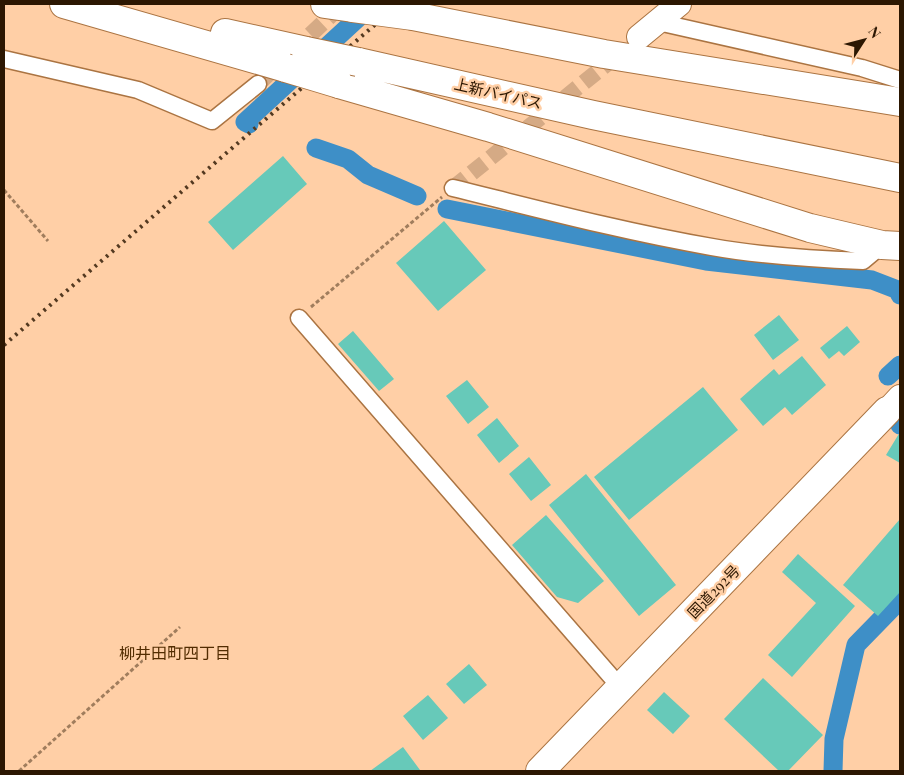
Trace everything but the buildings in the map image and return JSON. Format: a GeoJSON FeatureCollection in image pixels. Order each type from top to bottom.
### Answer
{"type":"FeatureCollection","features":[{"type":"Feature","properties":{"kind":"highway"},"geometry":{"type":"LineString","coordinates":[[64,4],[296,60],[339,84],[488,127],[810,228],[891,246]]}},
{"type":"Feature","properties":{"kind":"highway","name":"上新バイパス"},"geometry":{"type":"LineString","coordinates":[[97,4],[296,60],[358,62],[584,113],[900,178]]}},
{"type":"Feature","properties":{"kind":"highway"},"geometry":{"type":"LineString","coordinates":[[325,4],[413,16],[604,54],[900,102]]}},
{"type":"Feature","properties":{"kind":"highway","name":"国道292号"},"geometry":{"type":"LineString","coordinates":[[540,771],[894,404]]}},
{"type":"Feature","properties":{"kind":"street"},"geometry":{"type":"LineString","coordinates":[[639,38],[679,4]]}},
{"type":"Feature","properties":{"kind":"street"},"geometry":{"type":"LineString","coordinates":[[658,22],[862,68],[900,80]]}},
{"type":"Feature","properties":{"kind":"street"},"geometry":{"type":"LineString","coordinates":[[4,59],[138,90],[212,121],[258,84]]}},
{"type":"Feature","properties":{"kind":"street"},"geometry":{"type":"LineString","coordinates":[[453,188],[580,219],[712,247],[794,258],[863,261],[891,246]]}},
{"type":"Feature","properties":{"kind":"street"},"geometry":{"type":"LineString","coordinates":[[299,318],[621,688]]}},
{"type":"Feature","properties":{"kind":"path"},"geometry":{"type":"LineString","coordinates":[[299,318],[453,188]]}},
{"type":"Feature","properties":{"kind":"path"},"geometry":{"type":"LineString","coordinates":[[4,190],[48,241]]}},
{"type":"Feature","properties":{"kind":"path"},"geometry":{"type":"LineString","coordinates":[[19,771],[180,627]]}},
{"type":"Feature","properties":{"kind":"waterway"},"geometry":{"type":"LineString","coordinates":[[249,124],[245,122],[372,5]]}},
{"type":"Feature","properties":{"kind":"waterway"},"geometry":{"type":"LineString","coordinates":[[316,148],[348,159],[368,175],[417,196]]}},
{"type":"Feature","properties":{"kind":"waterway"},"geometry":{"type":"LineString","coordinates":[[447,209],[706,261],[872,280],[898,290],[900,295]]}},
{"type":"Feature","properties":{"kind":"waterway"},"geometry":{"type":"LineString","coordinates":[[888,376],[900,365]]}},
{"type":"Feature","properties":{"kind":"waterway"},"geometry":{"type":"LineString","coordinates":[[833,771],[834,739],[856,645],[900,600]]}},
{"type":"Feature","properties":{"kind":"tunnel"},"geometry":{"type":"LineString","coordinates":[[258,84],[343,4]]}},
{"type":"Feature","properties":{"kind":"tunnel"},"geometry":{"type":"LineString","coordinates":[[453,188],[618,55]]}},
{"type":"Feature","properties":{"kind":"railway"},"geometry":{"type":"LineString","coordinates":[[4,345],[399,4]]}},
{"type":"Feature","properties":{"kind":"district","name":"柳井田町四丁目"},"geometry":{"type":"Point","coordinates":[175,653]}}]}
